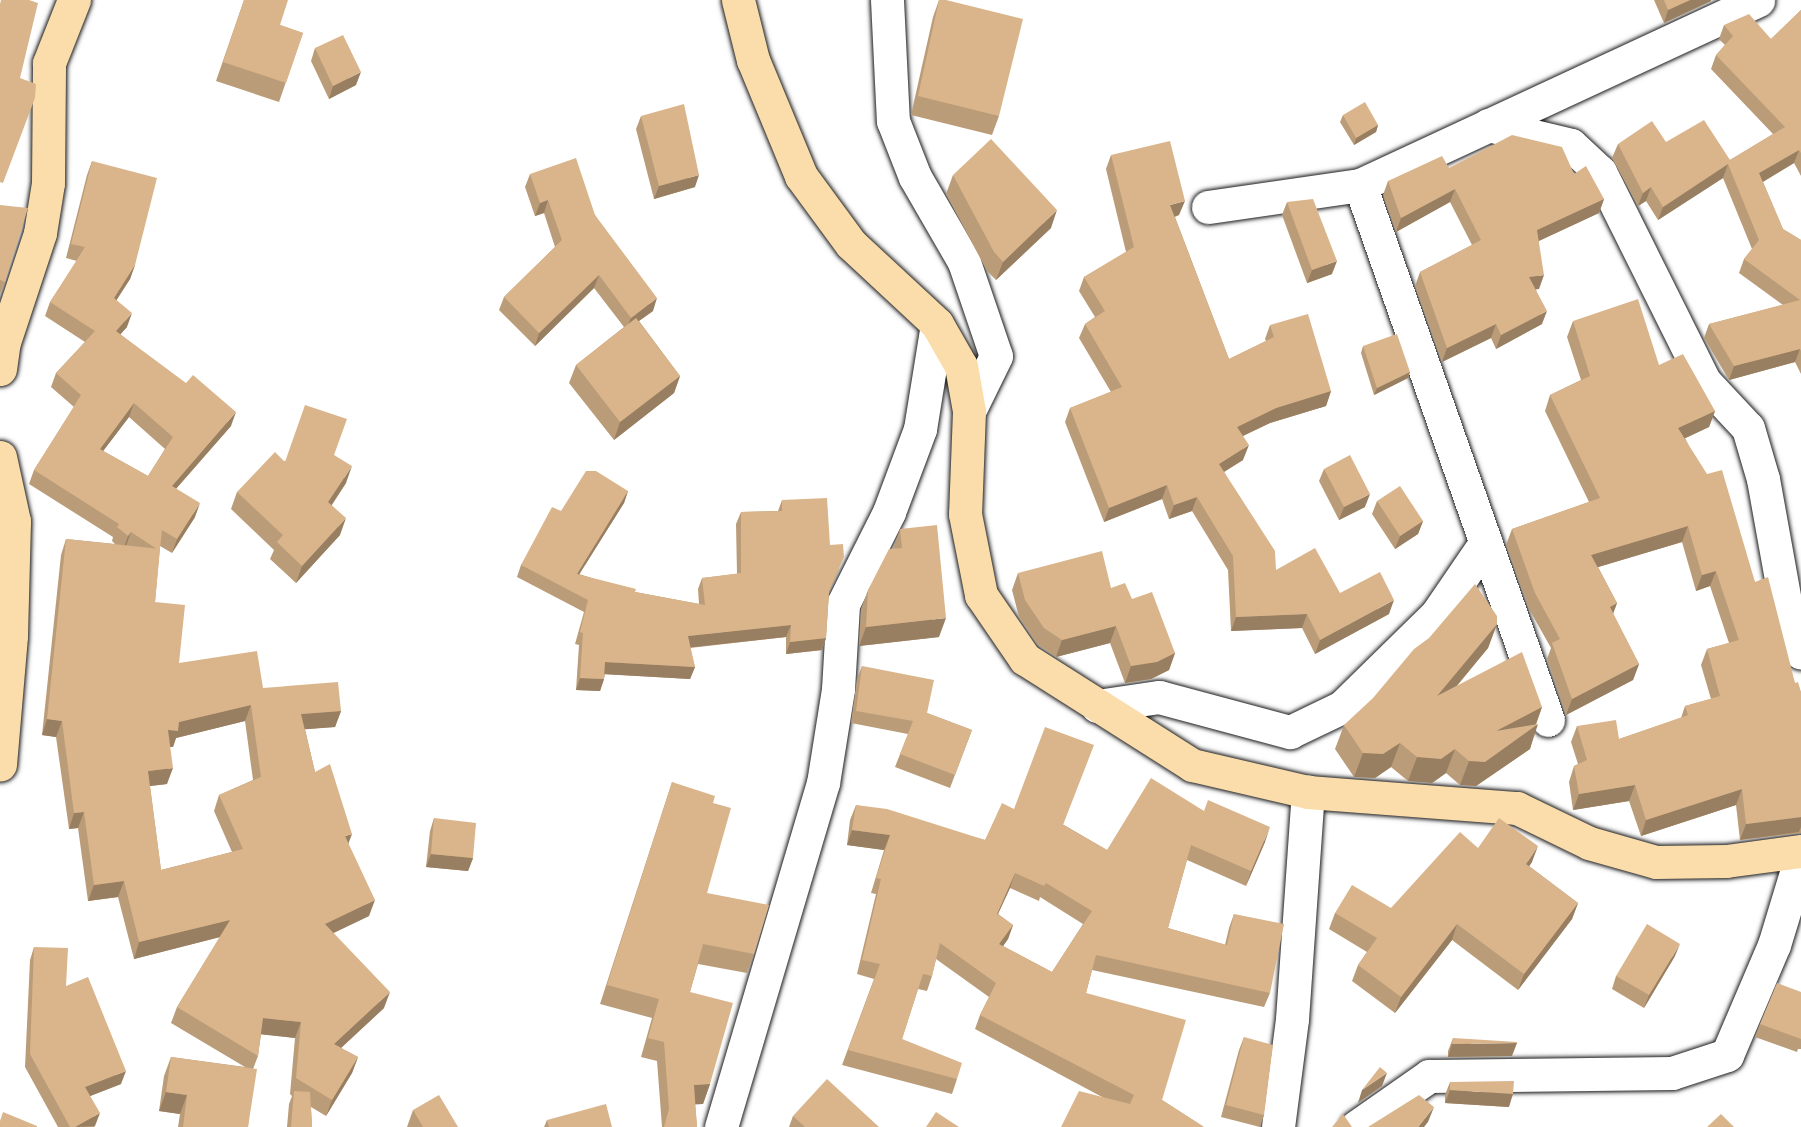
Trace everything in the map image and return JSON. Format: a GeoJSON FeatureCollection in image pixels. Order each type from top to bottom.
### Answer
{"type":"FeatureCollection","features":[{"type":"Feature","properties":{"kind":"main road"},"geometry":{"type":"LineString","coordinates":[[0,369],[4,342],[42,223],[48,183],[49,63],[74,0]]}},
{"type":"Feature","properties":{"kind":"main road"},"geometry":{"type":"LineString","coordinates":[[738,0],[753,60],[801,176],[851,244],[937,324],[961,366],[969,411],[965,514],[981,595],[1025,659],[1192,765],[1308,792],[1517,807],[1589,843],[1656,862],[1726,861],[1801,851]]}},
{"type":"Feature","properties":{"kind":"main road"},"geometry":{"type":"LineString","coordinates":[[0,457],[14,521],[11,636],[0,765]]}},
{"type":"Feature","properties":{"kind":"street"},"geometry":{"type":"LineString","coordinates":[[887,0],[893,122],[915,177],[964,262],[996,356],[969,411]]}},
{"type":"Feature","properties":{"kind":"street"},"geometry":{"type":"LineString","coordinates":[[1208,207],[1360,185],[1758,0]]}},
{"type":"Feature","properties":{"kind":"street"},"geometry":{"type":"LineString","coordinates":[[1488,125],[1571,145],[1600,172],[1704,381],[1748,428],[1763,479],[1787,613],[1801,653]]}},
{"type":"Feature","properties":{"kind":"street"},"geometry":{"type":"LineString","coordinates":[[1360,185],[1548,720]]}},
{"type":"Feature","properties":{"kind":"street"},"geometry":{"type":"LineString","coordinates":[[721,1127],[823,783],[838,689],[843,604],[889,512],[920,429],[937,324]]}},
{"type":"Feature","properties":{"kind":"street"},"geometry":{"type":"LineString","coordinates":[[1097,706],[1159,697],[1290,732],[1342,707],[1436,615],[1486,542]]}},
{"type":"Feature","properties":{"kind":"street"},"geometry":{"type":"LineString","coordinates":[[1278,1127],[1292,1019],[1308,792]]}},
{"type":"Feature","properties":{"kind":"street"},"geometry":{"type":"LineString","coordinates":[[1356,1127],[1429,1076],[1672,1073],[1726,1055],[1774,945],[1801,856]]}},
{"type":"Feature","properties":{"kind":"building"},"geometry":{"type":"Polygon","coordinates":[[[1,0],[29,0],[38,3],[20,78],[36,84],[35,98],[3,183],[0,182],[1,0]]]}},
{"type":"Feature","properties":{"kind":"building"},"geometry":{"type":"Polygon","coordinates":[[[244,0],[288,0],[280,25],[303,33],[286,83],[223,62],[244,0]]]}},
{"type":"Feature","properties":{"kind":"building"},"geometry":{"type":"Polygon","coordinates":[[[939,0],[1023,19],[999,116],[918,96],[939,0]]]}},
{"type":"Feature","properties":{"kind":"building"},"geometry":{"type":"Polygon","coordinates":[[[1664,0],[1690,0],[1668,10],[1664,0]]]}},
{"type":"Feature","properties":{"kind":"building"},"geometry":{"type":"Polygon","coordinates":[[[1801,10],[1801,153],[1799,150],[1759,173],[1783,229],[1801,240],[1801,351],[1800,349],[1734,366],[1709,324],[1800,300],[1744,259],[1759,240],[1728,164],[1663,207],[1651,187],[1643,193],[1618,144],[1652,121],[1666,142],[1704,120],[1730,160],[1785,127],[1716,55],[1733,36],[1724,25],[1749,14],[1771,39],[1801,10]]]}},
{"type":"Feature","properties":{"kind":"building"},"geometry":{"type":"Polygon","coordinates":[[[343,35],[361,72],[333,86],[315,48],[343,35]]]}},
{"type":"Feature","properties":{"kind":"building"},"geometry":{"type":"Polygon","coordinates":[[[1365,102],[1378,125],[1356,138],[1343,115],[1365,102]]]}},
{"type":"Feature","properties":{"kind":"building"},"geometry":{"type":"Polygon","coordinates":[[[684,104],[699,175],[659,186],[641,116],[684,104]]]}},
{"type":"Feature","properties":{"kind":"building"},"geometry":{"type":"Polygon","coordinates":[[[1512,135],[1562,147],[1574,174],[1586,166],[1604,199],[1537,230],[1544,275],[1529,277],[1547,311],[1501,335],[1496,324],[1447,348],[1420,272],[1481,240],[1455,189],[1401,218],[1388,181],[1442,156],[1449,168],[1512,135]]]}},
{"type":"Feature","properties":{"kind":"building"},"geometry":{"type":"Polygon","coordinates":[[[991,139],[1057,210],[1003,262],[994,252],[953,175],[991,139]]]}},
{"type":"Feature","properties":{"kind":"building"},"geometry":{"type":"Polygon","coordinates":[[[1170,141],[1185,201],[1170,205],[1229,359],[1274,337],[1270,325],[1308,314],[1331,391],[1276,408],[1237,427],[1249,445],[1219,464],[1275,551],[1276,570],[1315,548],[1340,593],[1380,572],[1394,600],[1320,640],[1307,614],[1236,617],[1233,556],[1197,497],[1174,505],[1167,485],[1109,508],[1070,408],[1122,387],[1085,324],[1105,311],[1084,277],[1134,247],[1111,155],[1170,141]]]}},
{"type":"Feature","properties":{"kind":"building"},"geometry":{"type":"Polygon","coordinates":[[[576,158],[595,215],[657,298],[631,318],[599,275],[539,333],[504,297],[562,240],[548,200],[540,203],[530,174],[576,158]]]}},
{"type":"Feature","properties":{"kind":"building"},"geometry":{"type":"Polygon","coordinates":[[[92,161],[157,178],[135,265],[114,298],[132,313],[116,331],[186,383],[193,375],[236,412],[172,486],[200,503],[177,539],[162,530],[160,549],[131,532],[128,536],[117,527],[119,524],[34,470],[81,395],[56,373],[95,331],[50,302],[85,247],[71,244],[92,161]],[[134,403],[100,449],[148,476],[173,437],[134,403]]]}},
{"type":"Feature","properties":{"kind":"building"},"geometry":{"type":"Polygon","coordinates":[[[1313,199],[1337,261],[1312,270],[1287,202],[1313,199]]]}},
{"type":"Feature","properties":{"kind":"building"},"geometry":{"type":"Polygon","coordinates":[[[0,205],[28,208],[5,282],[0,280],[0,205]]]}},
{"type":"Feature","properties":{"kind":"building"},"geometry":{"type":"Polygon","coordinates":[[[1638,299],[1659,365],[1683,354],[1715,411],[1678,428],[1707,474],[1722,470],[1755,582],[1768,577],[1795,683],[1798,682],[1801,692],[1801,817],[1746,824],[1742,789],[1646,820],[1635,785],[1579,794],[1574,766],[1587,760],[1577,726],[1616,720],[1619,739],[1688,715],[1685,706],[1720,696],[1707,649],[1739,640],[1716,571],[1702,575],[1688,526],[1591,555],[1617,603],[1610,607],[1639,664],[1572,699],[1552,643],[1560,639],[1535,593],[1512,529],[1600,498],[1550,395],[1590,376],[1573,321],[1638,299]]]}},
{"type":"Feature","properties":{"kind":"building"},"geometry":{"type":"Polygon","coordinates":[[[636,318],[680,376],[620,422],[576,365],[636,318]]]}},
{"type":"Feature","properties":{"kind":"building"},"geometry":{"type":"Polygon","coordinates":[[[1397,334],[1410,372],[1377,388],[1363,346],[1397,334]]]}},
{"type":"Feature","properties":{"kind":"building"},"geometry":{"type":"Polygon","coordinates":[[[305,405],[347,419],[334,455],[352,466],[328,502],[346,518],[302,566],[277,542],[283,535],[237,492],[275,452],[285,462],[305,405]]]}},
{"type":"Feature","properties":{"kind":"building"},"geometry":{"type":"Polygon","coordinates":[[[1350,455],[1370,494],[1344,507],[1324,469],[1350,455]]]}},
{"type":"Feature","properties":{"kind":"building"},"geometry":{"type":"Polygon","coordinates":[[[586,471],[596,471],[628,491],[577,574],[636,589],[635,592],[705,605],[702,578],[741,573],[741,512],[782,511],[782,500],[827,498],[830,545],[843,544],[844,557],[829,591],[826,638],[790,642],[791,625],[688,636],[695,667],[605,662],[604,679],[580,678],[583,633],[580,632],[588,600],[521,565],[552,507],[561,511],[586,471]]]}},
{"type":"Feature","properties":{"kind":"building"},"geometry":{"type":"Polygon","coordinates":[[[1400,486],[1423,521],[1400,536],[1377,501],[1400,486]]]}},
{"type":"Feature","properties":{"kind":"building"},"geometry":{"type":"Polygon","coordinates":[[[937,525],[946,618],[866,627],[868,590],[889,549],[902,548],[900,529],[937,525]]]}},
{"type":"Feature","properties":{"kind":"building"},"geometry":{"type":"Polygon","coordinates":[[[66,539],[160,549],[155,602],[185,605],[179,663],[257,651],[263,688],[338,682],[341,711],[301,714],[315,772],[330,764],[352,834],[345,836],[375,900],[325,924],[390,992],[334,1044],[358,1057],[332,1100],[296,1078],[301,1022],[263,1018],[258,1056],[177,1007],[230,920],[139,942],[124,881],[94,885],[84,812],[74,813],[62,721],[47,719],[66,539]],[[251,705],[179,722],[178,731],[168,730],[173,768],[148,771],[161,870],[243,849],[219,795],[261,777],[251,705]]]}},
{"type":"Feature","properties":{"kind":"building"},"geometry":{"type":"Polygon","coordinates":[[[1102,551],[1111,588],[1125,583],[1132,599],[1152,592],[1175,653],[1157,662],[1131,666],[1116,626],[1062,640],[1044,628],[1025,600],[1018,573],[1102,551]]]}},
{"type":"Feature","properties":{"kind":"building"},"geometry":{"type":"Polygon","coordinates":[[[1475,584],[1497,616],[1497,624],[1437,696],[1522,652],[1542,707],[1496,731],[1538,724],[1485,762],[1469,761],[1455,749],[1441,759],[1417,757],[1400,743],[1383,754],[1363,753],[1344,725],[1373,698],[1414,649],[1429,638],[1475,584]]]}},
{"type":"Feature","properties":{"kind":"building"},"geometry":{"type":"Polygon","coordinates":[[[862,666],[934,680],[927,713],[972,730],[955,775],[900,754],[913,721],[856,711],[862,666]]]}},
{"type":"Feature","properties":{"kind":"building"},"geometry":{"type":"Polygon","coordinates":[[[1045,727],[1094,745],[1063,825],[1107,850],[1151,778],[1204,811],[1208,800],[1270,827],[1251,871],[1191,845],[1168,928],[1227,945],[1234,914],[1284,924],[1270,993],[1096,955],[1086,993],[1186,1020],[1162,1100],[1204,1127],[1061,1127],[1079,1091],[1130,1104],[1134,1095],[980,1015],[996,983],[940,943],[932,976],[923,974],[902,1039],[962,1063],[957,1079],[848,1050],[880,964],[862,960],[881,879],[876,878],[890,835],[852,830],[856,805],[887,809],[985,840],[1002,803],[1014,809],[1045,727]],[[1015,873],[997,914],[1013,925],[999,944],[1052,972],[1092,911],[1046,883],[1044,886],[1015,873]]]}},
{"type":"Feature","properties":{"kind":"building"},"geometry":{"type":"Polygon","coordinates":[[[672,782],[715,796],[713,803],[731,808],[707,893],[769,905],[754,954],[703,944],[690,992],[733,1003],[710,1084],[694,1085],[697,1127],[664,1127],[669,1109],[664,1042],[648,1038],[659,999],[607,985],[672,782]]]}},
{"type":"Feature","properties":{"kind":"building"},"geometry":{"type":"Polygon","coordinates":[[[434,818],[476,823],[473,858],[431,854],[434,818]]]}},
{"type":"Feature","properties":{"kind":"building"},"geometry":{"type":"Polygon","coordinates":[[[1499,818],[1538,846],[1526,864],[1578,903],[1524,974],[1457,924],[1401,997],[1358,965],[1377,938],[1335,913],[1352,885],[1391,908],[1460,832],[1478,848],[1499,818]]]}},
{"type":"Feature","properties":{"kind":"building"},"geometry":{"type":"Polygon","coordinates":[[[1647,924],[1680,944],[1649,995],[1616,976],[1647,924]]]}},
{"type":"Feature","properties":{"kind":"building"},"geometry":{"type":"Polygon","coordinates":[[[34,947],[68,948],[66,986],[88,977],[126,1071],[85,1087],[100,1113],[75,1127],[70,1127],[30,1054],[34,947]]]}},
{"type":"Feature","properties":{"kind":"building"},"geometry":{"type":"Polygon","coordinates":[[[1777,983],[1801,992],[1801,1039],[1760,1024],[1777,983]]]}},
{"type":"Feature","properties":{"kind":"building"},"geometry":{"type":"Polygon","coordinates":[[[1244,1037],[1273,1045],[1264,1115],[1226,1105],[1244,1037]]]}},
{"type":"Feature","properties":{"kind":"building"},"geometry":{"type":"Polygon","coordinates":[[[1453,1038],[1517,1042],[1517,1043],[1452,1044],[1453,1038]]]}},
{"type":"Feature","properties":{"kind":"building"},"geometry":{"type":"Polygon","coordinates":[[[171,1057],[257,1069],[248,1127],[183,1127],[187,1095],[166,1092],[171,1057]]]}},
{"type":"Feature","properties":{"kind":"building"},"geometry":{"type":"Polygon","coordinates":[[[1380,1067],[1387,1073],[1362,1090],[1380,1067]]]}},
{"type":"Feature","properties":{"kind":"building"},"geometry":{"type":"Polygon","coordinates":[[[827,1079],[879,1127],[805,1127],[793,1116],[827,1079]]]}},
{"type":"Feature","properties":{"kind":"building"},"geometry":{"type":"Polygon","coordinates":[[[1514,1081],[1513,1094],[1450,1090],[1450,1082],[1514,1081]]]}},
{"type":"Feature","properties":{"kind":"building"},"geometry":{"type":"Polygon","coordinates":[[[294,1091],[310,1092],[312,1127],[291,1127],[294,1091]]]}},
{"type":"Feature","properties":{"kind":"building"},"geometry":{"type":"Polygon","coordinates":[[[439,1095],[458,1127],[423,1127],[413,1110],[439,1095]]]}},
{"type":"Feature","properties":{"kind":"building"},"geometry":{"type":"Polygon","coordinates":[[[1419,1095],[1434,1107],[1418,1127],[1368,1127],[1419,1095]]]}},
{"type":"Feature","properties":{"kind":"building"},"geometry":{"type":"Polygon","coordinates":[[[606,1104],[612,1127],[549,1127],[547,1120],[606,1104]]]}},
{"type":"Feature","properties":{"kind":"building"},"geometry":{"type":"Polygon","coordinates":[[[3,1112],[37,1126],[37,1127],[0,1127],[3,1112]]]}},
{"type":"Feature","properties":{"kind":"building"},"geometry":{"type":"Polygon","coordinates":[[[936,1112],[959,1127],[926,1127],[936,1112]]]}},
{"type":"Feature","properties":{"kind":"building"},"geometry":{"type":"Polygon","coordinates":[[[1343,1114],[1352,1127],[1332,1127],[1343,1114]]]}},
{"type":"Feature","properties":{"kind":"building"},"geometry":{"type":"Polygon","coordinates":[[[1721,1114],[1734,1127],[1707,1127],[1721,1114]]]}}]}
